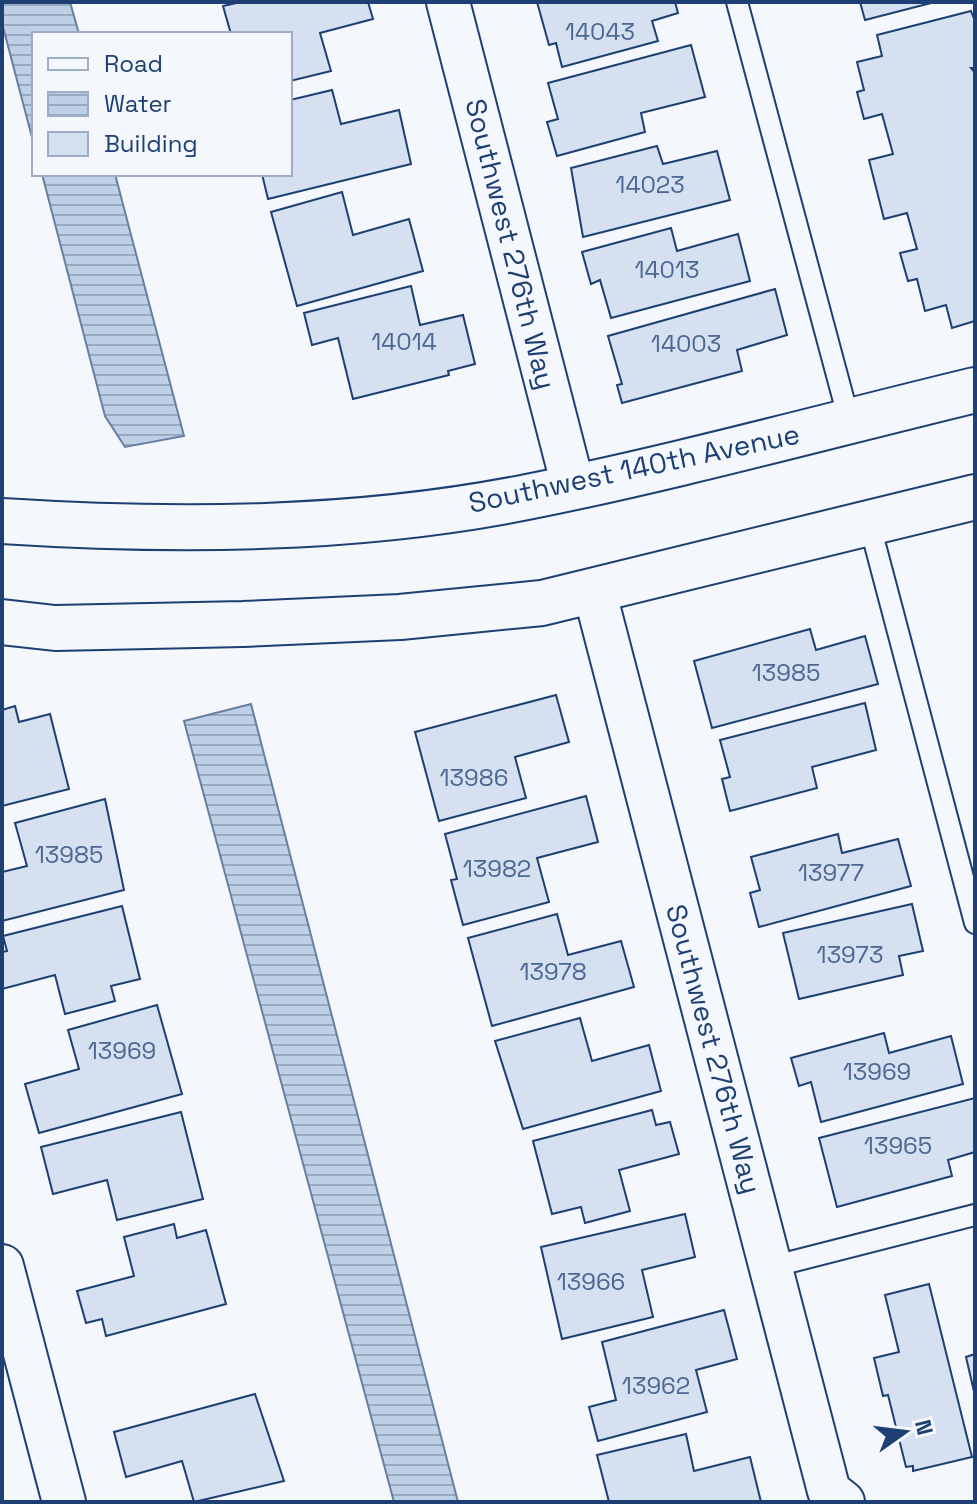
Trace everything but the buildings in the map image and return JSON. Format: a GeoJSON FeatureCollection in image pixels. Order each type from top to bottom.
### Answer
{"type":"FeatureCollection","features":[{"type":"Feature","properties":{"kind":"street","name":"Southwest 276th Way"},"geometry":{"type":"LineString","coordinates":[[448,2],[573,486]]}},
{"type":"Feature","properties":{"kind":"street","name":"Southwest 140th Avenue"},"geometry":{"type":"LineString","coordinates":[[2,521],[102,527],[240,527],[398,515],[525,497],[975,390]]}},
{"type":"Feature","properties":{"kind":"street"},"geometry":{"type":"LineString","coordinates":[[2,622],[55,628],[400,617],[542,603],[975,497]]}},
{"type":"Feature","properties":{"kind":"street","name":"Southwest 276th Way"},"geometry":{"type":"LineString","coordinates":[[594,590],[829,1491],[843,1502]]}},
{"type":"Feature","properties":{"kind":"street"},"geometry":{"type":"LineString","coordinates":[[2,1266],[15,1365],[64,1502]]}},
{"type":"Feature","properties":{"kind":"lane"},"geometry":{"type":"LineString","coordinates":[[737,2],[849,420]]}},
{"type":"Feature","properties":{"kind":"lane"},"geometry":{"type":"LineString","coordinates":[[869,522],[975,923]]}},
{"type":"Feature","properties":{"kind":"lane"},"geometry":{"type":"LineString","coordinates":[[771,1267],[975,1215]]}},
{"type":"Feature","properties":{"kind":"water"},"geometry":{"type":"Polygon","coordinates":[[[2,2],[70,2],[78,32],[32,32],[32,137],[2,23],[2,2]]]}},
{"type":"Feature","properties":{"kind":"water"},"geometry":{"type":"Polygon","coordinates":[[[43,176],[116,176],[184,436],[125,447],[105,416],[43,176]]]}},
{"type":"Feature","properties":{"kind":"water"},"geometry":{"type":"Polygon","coordinates":[[[251,704],[458,1502],[394,1502],[184,721],[251,704]]]}}]}
